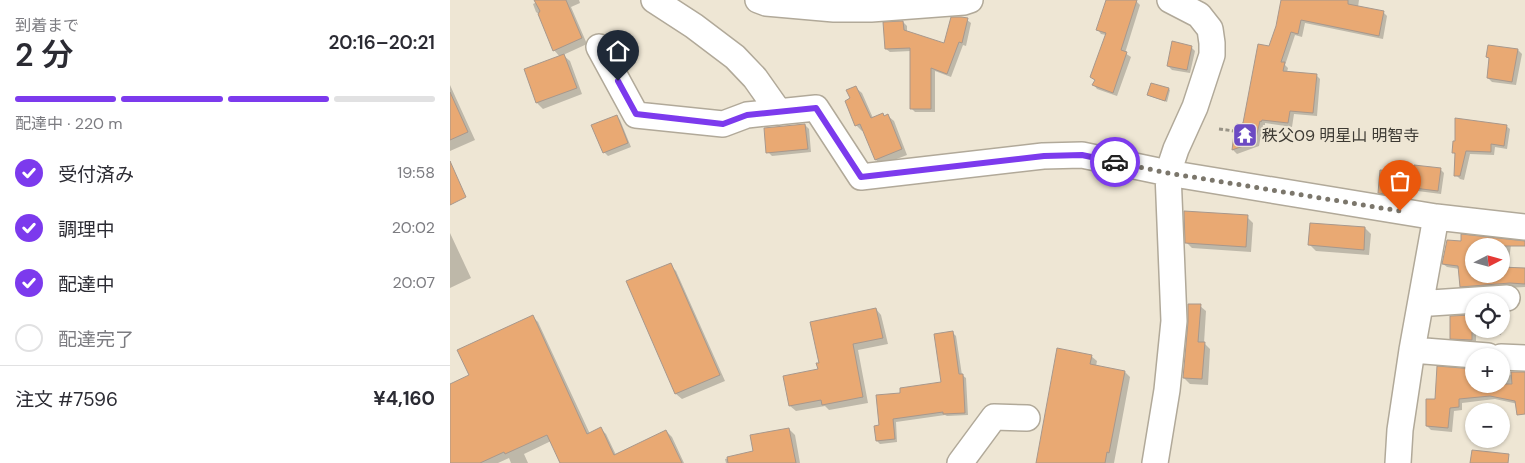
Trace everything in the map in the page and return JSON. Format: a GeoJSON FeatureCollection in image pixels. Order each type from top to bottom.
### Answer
{"type":"FeatureCollection","features":[{"type":"Feature","properties":{"kind":"street"},"geometry":{"type":"LineString","coordinates":[[654,0],[694,26],[735,57],[756,78],[779,112]]}},
{"type":"Feature","properties":{"kind":"street"},"geometry":{"type":"LineString","coordinates":[[758,0],[766,3],[834,9],[871,9],[970,0]]}},
{"type":"Feature","properties":{"kind":"street"},"geometry":{"type":"LineString","coordinates":[[1155,463],[1167,390],[1174,321],[1168,173],[1176,149],[1195,106],[1212,55],[1210,29],[1199,15],[1170,0]]}},
{"type":"Feature","properties":{"kind":"street"},"geometry":{"type":"LineString","coordinates":[[599,47],[636,114],[723,124],[747,115],[816,108],[861,177],[1044,156],[1082,155],[1168,173],[1436,217],[1525,227]]}},
{"type":"Feature","properties":{"kind":"street"},"geometry":{"type":"LineString","coordinates":[[1398,463],[1400,430],[1412,350],[1436,217]]}},
{"type":"Feature","properties":{"kind":"street"},"geometry":{"type":"LineString","coordinates":[[1421,300],[1431,304],[1465,301]]}},
{"type":"Feature","properties":{"kind":"street"},"geometry":{"type":"LineString","coordinates":[[1412,350],[1465,354]]}},
{"type":"Feature","properties":{"kind":"street"},"geometry":{"type":"LineString","coordinates":[[1510,357],[1525,358]]}},
{"type":"Feature","properties":{"kind":"street"},"geometry":{"type":"LineString","coordinates":[[960,463],[988,427],[994,416],[1027,418]]}},
{"type":"Feature","properties":{"kind":"path"},"geometry":{"type":"LineString","coordinates":[[1220,129],[1234,131]]}},
{"type":"Feature","properties":{"kind":"building"},"geometry":{"type":"Polygon","coordinates":[[[534,0],[566,0],[582,38],[553,51],[538,14],[540,11],[534,0]]]}},
{"type":"Feature","properties":{"kind":"building"},"geometry":{"type":"Polygon","coordinates":[[[1106,0],[1137,0],[1121,50],[1127,52],[1113,93],[1092,85],[1095,80],[1090,77],[1106,33],[1096,30],[1106,0]]]}},
{"type":"Feature","properties":{"kind":"building"},"geometry":{"type":"Polygon","coordinates":[[[1281,0],[1348,0],[1348,4],[1384,11],[1379,36],[1301,20],[1298,34],[1291,32],[1281,62],[1285,62],[1283,71],[1317,74],[1313,113],[1290,111],[1288,123],[1262,120],[1260,121],[1255,142],[1232,150],[1235,126],[1243,123],[1258,44],[1269,46],[1276,26],[1281,0]]]}},
{"type":"Feature","properties":{"kind":"building"},"geometry":{"type":"Polygon","coordinates":[[[951,17],[968,18],[962,43],[959,42],[947,74],[931,68],[931,109],[910,109],[910,48],[885,49],[883,22],[903,21],[904,30],[944,43],[951,17]]]}},
{"type":"Feature","properties":{"kind":"building"},"geometry":{"type":"Polygon","coordinates":[[[1172,41],[1192,46],[1187,70],[1167,66],[1172,41]]]}},
{"type":"Feature","properties":{"kind":"building"},"geometry":{"type":"Polygon","coordinates":[[[1488,45],[1518,49],[1512,82],[1487,78],[1489,58],[1486,57],[1488,45]]]}},
{"type":"Feature","properties":{"kind":"building"},"geometry":{"type":"Polygon","coordinates":[[[564,54],[577,88],[536,103],[524,69],[564,54]]]}},
{"type":"Feature","properties":{"kind":"building"},"geometry":{"type":"Polygon","coordinates":[[[1151,83],[1169,88],[1165,101],[1147,95],[1151,83]]]}},
{"type":"Feature","properties":{"kind":"building"},"geometry":{"type":"Polygon","coordinates":[[[856,86],[871,118],[883,113],[884,116],[888,114],[902,149],[875,160],[860,124],[855,126],[845,101],[850,98],[846,90],[856,86]]]}},
{"type":"Feature","properties":{"kind":"building"},"geometry":{"type":"Polygon","coordinates":[[[450,92],[468,132],[450,140],[450,92]]]}},
{"type":"Feature","properties":{"kind":"building"},"geometry":{"type":"Polygon","coordinates":[[[617,115],[628,143],[603,153],[591,125],[617,115]]]}},
{"type":"Feature","properties":{"kind":"building"},"geometry":{"type":"Polygon","coordinates":[[[1455,118],[1507,125],[1504,146],[1491,144],[1491,152],[1466,151],[1460,176],[1454,176],[1455,153],[1452,153],[1453,141],[1455,141],[1455,118]]]}},
{"type":"Feature","properties":{"kind":"building"},"geometry":{"type":"Polygon","coordinates":[[[805,124],[808,149],[766,153],[764,128],[805,124]]]}},
{"type":"Feature","properties":{"kind":"building"},"geometry":{"type":"Polygon","coordinates":[[[450,161],[466,197],[450,205],[450,161]]]}},
{"type":"Feature","properties":{"kind":"building"},"geometry":{"type":"Polygon","coordinates":[[[1414,165],[1441,168],[1438,191],[1398,186],[1398,196],[1378,193],[1380,170],[1412,173],[1414,165]]]}},
{"type":"Feature","properties":{"kind":"building"},"geometry":{"type":"Polygon","coordinates":[[[1184,211],[1248,215],[1246,247],[1185,243],[1184,211]]]}},
{"type":"Feature","properties":{"kind":"building"},"geometry":{"type":"Polygon","coordinates":[[[1310,223],[1365,227],[1364,250],[1308,245],[1310,223]]]}},
{"type":"Feature","properties":{"kind":"building"},"geometry":{"type":"Polygon","coordinates":[[[1461,234],[1498,238],[1465,238],[1465,283],[1510,283],[1460,287],[1458,266],[1442,264],[1447,240],[1461,241],[1461,234]]]}},
{"type":"Feature","properties":{"kind":"building"},"geometry":{"type":"Polygon","coordinates":[[[1510,239],[1525,241],[1525,246],[1510,246],[1510,239]]]}},
{"type":"Feature","properties":{"kind":"building"},"geometry":{"type":"Polygon","coordinates":[[[671,263],[720,375],[675,394],[626,281],[671,263]]]}},
{"type":"Feature","properties":{"kind":"building"},"geometry":{"type":"Polygon","coordinates":[[[1510,267],[1525,268],[1525,284],[1510,283],[1510,267]]]}},
{"type":"Feature","properties":{"kind":"building"},"geometry":{"type":"Polygon","coordinates":[[[1188,304],[1201,304],[1198,342],[1205,342],[1202,379],[1183,378],[1188,304]]]}},
{"type":"Feature","properties":{"kind":"building"},"geometry":{"type":"Polygon","coordinates":[[[876,308],[883,338],[853,344],[863,397],[822,405],[821,400],[789,406],[783,376],[818,369],[816,363],[819,363],[810,322],[876,308]]]}},
{"type":"Feature","properties":{"kind":"building"},"geometry":{"type":"Polygon","coordinates":[[[533,315],[587,434],[601,427],[614,455],[666,430],[682,463],[560,463],[547,435],[480,463],[450,463],[450,384],[469,375],[457,350],[533,315]]]}},
{"type":"Feature","properties":{"kind":"building"},"geometry":{"type":"Polygon","coordinates":[[[1465,315],[1465,338],[1472,338],[1472,340],[1450,339],[1450,316],[1465,315]]]}},
{"type":"Feature","properties":{"kind":"building"},"geometry":{"type":"Polygon","coordinates":[[[953,331],[959,374],[963,374],[965,413],[943,414],[943,412],[893,419],[895,439],[876,441],[874,426],[879,425],[876,395],[900,393],[900,388],[941,382],[934,334],[953,331]]]}},
{"type":"Feature","properties":{"kind":"building"},"geometry":{"type":"Polygon","coordinates":[[[1057,348],[1092,355],[1090,364],[1125,371],[1109,453],[1107,452],[1105,463],[1036,463],[1057,348]]]}},
{"type":"Feature","properties":{"kind":"building"},"geometry":{"type":"Polygon","coordinates":[[[1437,366],[1465,368],[1465,393],[1510,393],[1510,384],[1512,384],[1511,372],[1525,372],[1525,414],[1517,415],[1515,401],[1490,396],[1459,399],[1459,407],[1450,408],[1448,428],[1426,426],[1426,399],[1435,399],[1437,366]]]}},
{"type":"Feature","properties":{"kind":"building"},"geometry":{"type":"Polygon","coordinates":[[[789,428],[796,463],[728,463],[727,457],[753,451],[750,435],[789,428]]]}},
{"type":"Feature","properties":{"kind":"building"},"geometry":{"type":"Polygon","coordinates":[[[1472,450],[1509,454],[1508,463],[1470,463],[1472,450]]]}},
{"type":"Feature","properties":{"kind":"way so far"},"geometry":{"type":"LineString","coordinates":[[1115,162],[1168,173],[1400,211]]}},
{"type":"Feature","properties":{"kind":"place","name":"秩父09 明星山 明智寺"},"geometry":{"type":"Point","coordinates":[1245,135]}},
{"type":"Feature","properties":{"kind":"route"},"geometry":{"type":"LineString","coordinates":[[618,81],[636,114],[723,124],[747,115],[816,108],[861,177],[1044,156],[1082,155],[1115,162]]}}]}
